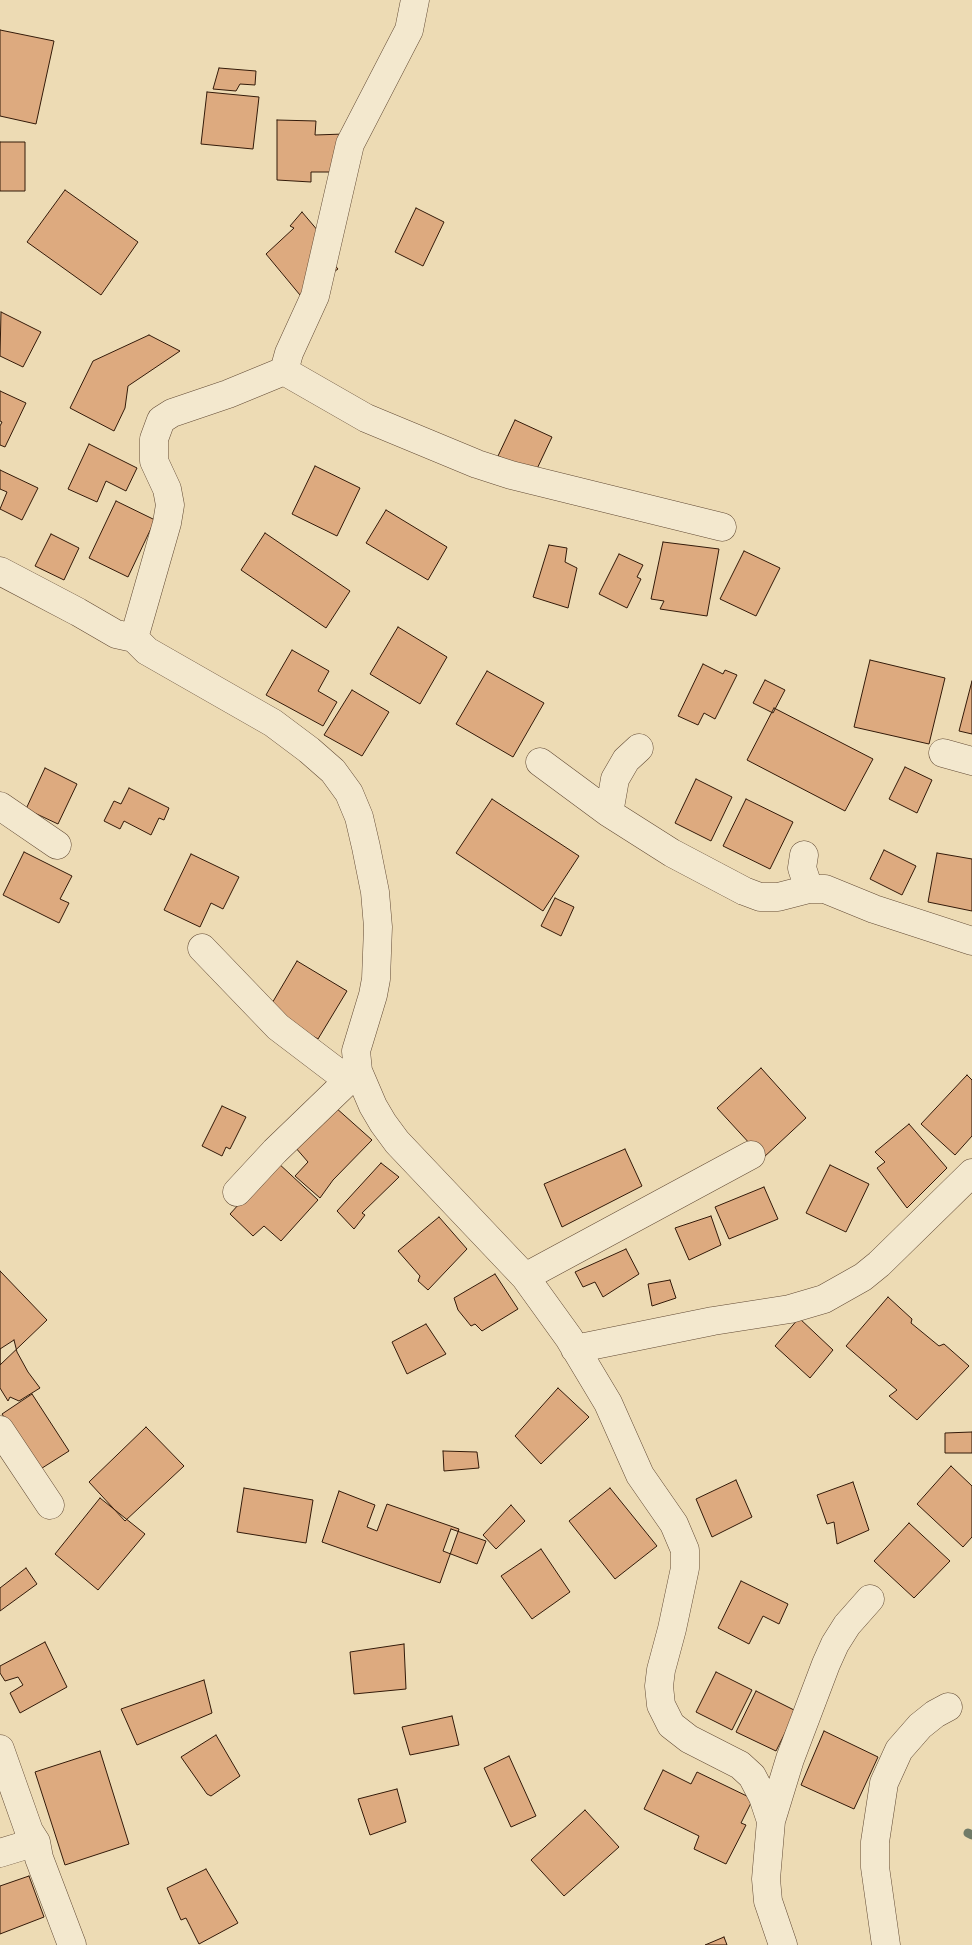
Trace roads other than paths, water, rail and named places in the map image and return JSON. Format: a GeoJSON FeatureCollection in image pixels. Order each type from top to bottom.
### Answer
{"type":"FeatureCollection","features":[{"type":"Feature","properties":{"kind":"street"},"geometry":{"type":"LineString","coordinates":[[284,370],[289,353],[315,296],[350,144],[409,30],[415,0]]}},
{"type":"Feature","properties":{"kind":"street"},"geometry":{"type":"LineString","coordinates":[[284,370],[366,418],[476,464],[512,475],[722,527]]}},
{"type":"Feature","properties":{"kind":"street"},"geometry":{"type":"LineString","coordinates":[[134,638],[167,523],[170,505],[167,489],[154,461],[154,439],[162,420],[172,413],[228,394],[284,370]]}},
{"type":"Feature","properties":{"kind":"street"},"geometry":{"type":"LineString","coordinates":[[0,571],[116,634],[134,638],[147,651],[273,723],[333,771],[348,793],[359,817],[366,847],[375,892],[378,928],[376,979],[356,1051],[354,1076],[397,1142],[525,1277],[575,1349],[608,1403],[640,1475],[674,1524],[685,1550],[685,1568],[661,1670],[659,1686],[661,1705],[671,1725],[689,1739],[740,1765],[752,1776],[763,1797],[771,1821]]}},
{"type":"Feature","properties":{"kind":"street"},"geometry":{"type":"LineString","coordinates":[[608,812],[614,779],[626,760],[638,748]]}},
{"type":"Feature","properties":{"kind":"street"},"geometry":{"type":"LineString","coordinates":[[943,753],[972,761]]}},
{"type":"Feature","properties":{"kind":"street"},"geometry":{"type":"LineString","coordinates":[[540,762],[608,812],[672,853],[744,891],[760,897],[778,896],[809,889],[824,889],[874,910],[972,941]]}},
{"type":"Feature","properties":{"kind":"street"},"geometry":{"type":"LineString","coordinates":[[0,806],[57,846]]}},
{"type":"Feature","properties":{"kind":"street"},"geometry":{"type":"LineString","coordinates":[[804,855],[802,868],[809,889]]}},
{"type":"Feature","properties":{"kind":"street"},"geometry":{"type":"LineString","coordinates":[[202,948],[278,1027],[340,1072],[354,1076]]}},
{"type":"Feature","properties":{"kind":"street"},"geometry":{"type":"LineString","coordinates":[[237,1192],[276,1151],[354,1076]]}},
{"type":"Feature","properties":{"kind":"street"},"geometry":{"type":"LineString","coordinates":[[525,1277],[751,1155]]}},
{"type":"Feature","properties":{"kind":"street"},"geometry":{"type":"LineString","coordinates":[[575,1349],[713,1321],[790,1309],[824,1299],[863,1277],[879,1264],[972,1173]]}},
{"type":"Feature","properties":{"kind":"street"},"geometry":{"type":"LineString","coordinates":[[0,1430],[50,1505]]}},
{"type":"Feature","properties":{"kind":"street"},"geometry":{"type":"LineString","coordinates":[[783,1945],[768,1901],[766,1879],[771,1821],[790,1759],[826,1664],[835,1644],[847,1625],[870,1599]]}},
{"type":"Feature","properties":{"kind":"street"},"geometry":{"type":"LineString","coordinates":[[886,1945],[875,1867],[875,1842],[884,1783],[899,1750],[920,1726],[935,1714],[948,1707]]}},
{"type":"Feature","properties":{"kind":"street"},"geometry":{"type":"LineString","coordinates":[[0,1749],[29,1831],[36,1842],[39,1858],[72,1945]]}},
{"type":"Feature","properties":{"kind":"street"},"geometry":{"type":"LineString","coordinates":[[0,1853],[36,1842]]}},
{"type":"Feature","properties":{"kind":"waterway"},"geometry":{"type":"LineString","coordinates":[[968,1833],[972,1835]]}}]}
